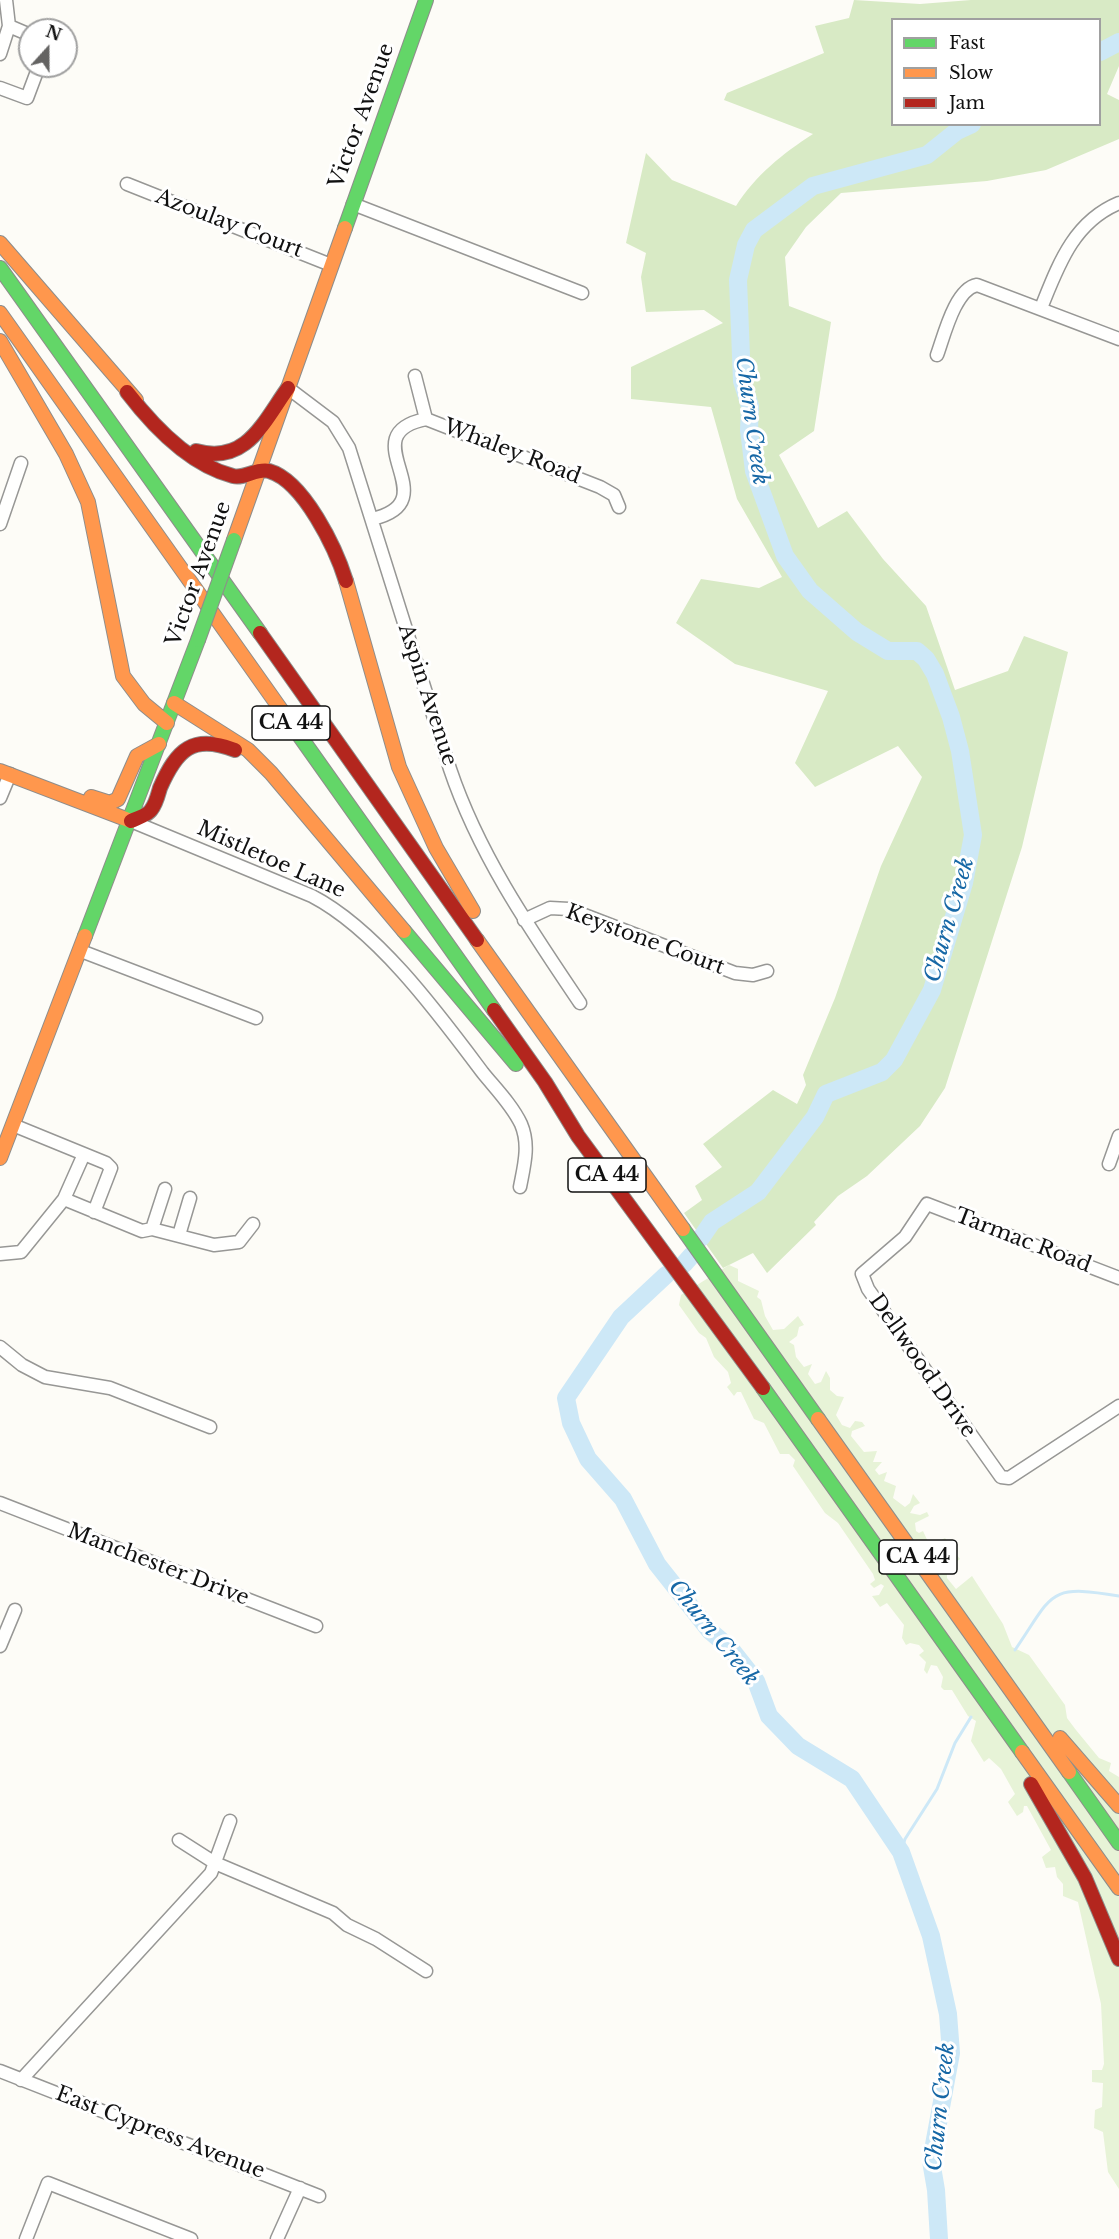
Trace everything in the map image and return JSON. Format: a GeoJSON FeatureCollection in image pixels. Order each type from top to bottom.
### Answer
{"type":"FeatureCollection","features":[{"type":"Feature","properties":{"kind":"main road","name":"Victor Avenue"},"geometry":{"type":"LineString","coordinates":[[0,1158],[131,821],[198,640],[426,0]]}},
{"type":"Feature","properties":{"kind":"main road"},"geometry":{"type":"LineString","coordinates":[[0,243],[162,434],[198,460],[236,477],[258,471],[272,472],[304,499],[332,543],[349,589],[399,767],[436,848],[503,963],[512,987]]}},
{"type":"Feature","properties":{"kind":"main road","name":"CA 44"},"geometry":{"type":"LineString","coordinates":[[0,268],[714,1273],[981,1644],[1018,1703],[1119,1843]]}},
{"type":"Feature","properties":{"kind":"main road","name":"CA 44"},"geometry":{"type":"LineString","coordinates":[[0,313],[545,1082],[578,1136],[692,1288],[1119,1887]]}},
{"type":"Feature","properties":{"kind":"main road"},"geometry":{"type":"LineString","coordinates":[[0,341],[66,454],[88,502],[123,676],[144,704],[167,723]]}},
{"type":"Feature","properties":{"kind":"main road"},"geometry":{"type":"LineString","coordinates":[[127,392],[184,443],[202,454],[222,456],[243,449],[288,388]]}},
{"type":"Feature","properties":{"kind":"main road"},"geometry":{"type":"LineString","coordinates":[[174,704],[248,750],[271,773],[454,988],[561,1121],[578,1136]]}},
{"type":"Feature","properties":{"kind":"main road"},"geometry":{"type":"LineString","coordinates":[[131,821],[148,814],[172,761],[198,743],[220,743],[271,773]]}},
{"type":"Feature","properties":{"kind":"main road"},"geometry":{"type":"LineString","coordinates":[[54,792],[73,792],[110,803],[122,796],[137,756],[159,744]]}},
{"type":"Feature","properties":{"kind":"main road","name":"Mistletoe Lane"},"geometry":{"type":"LineString","coordinates":[[5,772],[131,821]]}},
{"type":"Feature","properties":{"kind":"main road"},"geometry":{"type":"LineString","coordinates":[[981,1644],[1025,1694],[1095,1782],[1119,1806]]}},
{"type":"Feature","properties":{"kind":"main road"},"geometry":{"type":"LineString","coordinates":[[991,1710],[1012,1753],[1085,1878],[1119,1959]]}},
{"type":"Feature","properties":{"kind":"street"},"geometry":{"type":"LineString","coordinates":[[0,54],[9,26],[6,0]]}},
{"type":"Feature","properties":{"kind":"street"},"geometry":{"type":"LineString","coordinates":[[9,26],[18,30]]}},
{"type":"Feature","properties":{"kind":"street"},"geometry":{"type":"LineString","coordinates":[[0,88],[27,98],[34,78]]}},
{"type":"Feature","properties":{"kind":"street","name":"Azoulay Court"},"geometry":{"type":"LineString","coordinates":[[127,184],[331,265]]}},
{"type":"Feature","properties":{"kind":"street"},"geometry":{"type":"LineString","coordinates":[[1041,308],[1057,269],[1073,239],[1094,218],[1119,203]]}},
{"type":"Feature","properties":{"kind":"street"},"geometry":{"type":"LineString","coordinates":[[353,204],[582,292]]}},
{"type":"Feature","properties":{"kind":"street"},"geometry":{"type":"LineString","coordinates":[[937,355],[960,296],[972,286],[988,288],[1119,339]]}},
{"type":"Feature","properties":{"kind":"street"},"geometry":{"type":"LineString","coordinates":[[415,376],[426,419]]}},
{"type":"Feature","properties":{"kind":"street","name":"Aspin Avenue"},"geometry":{"type":"LineString","coordinates":[[288,388],[327,416],[338,428],[349,448],[453,777],[495,871],[524,920],[580,1003]]}},
{"type":"Feature","properties":{"kind":"street","name":"Whaley Road"},"geometry":{"type":"LineString","coordinates":[[372,519],[392,513],[403,501],[404,486],[395,457],[396,440],[398,434],[412,424],[426,419],[600,487],[614,495],[619,507]]}},
{"type":"Feature","properties":{"kind":"street"},"geometry":{"type":"LineString","coordinates":[[0,524],[21,463]]}},
{"type":"Feature","properties":{"kind":"street"},"geometry":{"type":"LineString","coordinates":[[0,798],[5,772]]}},
{"type":"Feature","properties":{"kind":"street","name":"Mistletoe Lane"},"geometry":{"type":"LineString","coordinates":[[131,821],[312,896],[334,908],[358,928],[394,964],[512,1108],[527,1143],[520,1187]]}},
{"type":"Feature","properties":{"kind":"street","name":"Keystone Court"},"geometry":{"type":"LineString","coordinates":[[524,920],[550,908],[569,909],[735,973],[753,975],[767,970]]}},
{"type":"Feature","properties":{"kind":"street"},"geometry":{"type":"LineString","coordinates":[[81,951],[256,1018]]}},
{"type":"Feature","properties":{"kind":"street"},"geometry":{"type":"LineString","coordinates":[[13,1125],[106,1163],[111,1168],[94,1212]]}},
{"type":"Feature","properties":{"kind":"street"},"geometry":{"type":"LineString","coordinates":[[1109,1164],[1119,1136]]}},
{"type":"Feature","properties":{"kind":"street"},"geometry":{"type":"LineString","coordinates":[[0,1254],[21,1252],[64,1199],[84,1154]]}},
{"type":"Feature","properties":{"kind":"street"},"geometry":{"type":"LineString","coordinates":[[152,1229],[165,1189]]}},
{"type":"Feature","properties":{"kind":"street"},"geometry":{"type":"LineString","coordinates":[[179,1235],[190,1198]]}},
{"type":"Feature","properties":{"kind":"street"},"geometry":{"type":"LineString","coordinates":[[64,1199],[142,1231],[152,1229],[214,1245],[239,1242],[253,1224]]}},
{"type":"Feature","properties":{"kind":"street","name":"Tarmac Road"},"geometry":{"type":"LineString","coordinates":[[927,1204],[1119,1278]]}},
{"type":"Feature","properties":{"kind":"street","name":"Dellwood Drive"},"geometry":{"type":"LineString","coordinates":[[927,1204],[905,1237],[888,1253],[865,1269],[862,1279],[1001,1478],[1009,1478],[1119,1406]]}},
{"type":"Feature","properties":{"kind":"street"},"geometry":{"type":"LineString","coordinates":[[0,1347],[22,1365],[45,1377],[110,1388],[210,1427]]}},
{"type":"Feature","properties":{"kind":"street","name":"Manchester Drive"},"geometry":{"type":"LineString","coordinates":[[0,1503],[316,1626]]}},
{"type":"Feature","properties":{"kind":"street"},"geometry":{"type":"LineString","coordinates":[[0,1646],[15,1610]]}},
{"type":"Feature","properties":{"kind":"street"},"geometry":{"type":"LineString","coordinates":[[21,2080],[211,1873],[230,1821]]}},
{"type":"Feature","properties":{"kind":"street"},"geometry":{"type":"LineString","coordinates":[[179,1840],[215,1863],[333,1913],[347,1925],[376,1939],[426,1971]]}},
{"type":"Feature","properties":{"kind":"street","name":"East Cypress Avenue"},"geometry":{"type":"LineString","coordinates":[[0,2071],[320,2196]]}},
{"type":"Feature","properties":{"kind":"street"},"geometry":{"type":"LineString","coordinates":[[26,2239],[48,2183],[191,2239]]}},
{"type":"Feature","properties":{"kind":"street"},"geometry":{"type":"LineString","coordinates":[[277,2239],[300,2188]]}},
{"type":"Feature","properties":{"kind":"green space"},"geometry":{"type":"Polygon","coordinates":[[[854,0],[920,4],[971,0],[1119,0],[1119,66],[1107,94],[1119,100],[1119,139],[1046,170],[987,181],[841,193],[806,227],[785,257],[789,306],[831,322],[814,431],[779,455],[818,528],[847,511],[883,559],[926,606],[955,690],[1008,671],[1024,636],[1068,652],[1022,847],[945,1088],[920,1126],[867,1176],[838,1196],[814,1222],[816,1225],[767,1273],[753,1253],[723,1268],[684,1213],[702,1200],[695,1186],[722,1167],[703,1144],[773,1090],[797,1104],[806,1085],[803,1075],[835,998],[881,866],[922,777],[898,746],[815,787],[795,763],[828,691],[735,664],[676,623],[701,579],[759,588],[782,577],[737,499],[711,407],[631,399],[631,367],[723,323],[704,310],[646,312],[641,277],[646,253],[626,243],[646,153],[672,180],[736,206],[752,184],[770,166],[813,134],[724,100],[727,93],[824,53],[815,26],[849,18],[854,0]]]}},
{"type":"Feature","properties":{"kind":"green space"},"geometry":{"type":"Polygon","coordinates":[[[729,1265],[738,1269],[738,1281],[759,1291],[757,1297],[761,1300],[765,1316],[773,1330],[784,1329],[798,1316],[804,1325],[799,1327],[797,1336],[789,1342],[794,1345],[796,1357],[804,1367],[812,1364],[808,1374],[815,1384],[821,1382],[826,1371],[830,1378],[830,1390],[837,1396],[844,1397],[836,1415],[842,1425],[850,1428],[855,1421],[862,1422],[865,1426],[852,1431],[851,1436],[864,1452],[877,1451],[873,1462],[882,1462],[875,1470],[879,1475],[887,1472],[884,1481],[896,1486],[893,1498],[905,1507],[910,1503],[913,1494],[920,1503],[914,1506],[910,1513],[920,1515],[927,1512],[929,1516],[915,1523],[916,1531],[919,1533],[923,1531],[930,1546],[945,1538],[949,1543],[938,1555],[940,1559],[956,1554],[960,1559],[947,1569],[947,1578],[956,1589],[972,1576],[1003,1624],[1012,1647],[1029,1655],[1065,1705],[1067,1718],[1099,1758],[1111,1763],[1109,1771],[1119,1777],[1119,2189],[1108,2172],[1103,2132],[1094,2128],[1095,2110],[1102,2107],[1103,2083],[1092,2082],[1092,2070],[1102,2070],[1104,2064],[1101,2004],[1078,1902],[1063,1896],[1063,1884],[1057,1877],[1055,1867],[1046,1868],[1042,1857],[1051,1850],[1027,1806],[1024,1806],[1023,1812],[1017,1816],[1008,1802],[1015,1794],[1001,1769],[989,1758],[984,1762],[971,1741],[976,1721],[968,1716],[952,1690],[944,1690],[941,1687],[943,1677],[937,1666],[931,1665],[927,1674],[924,1670],[926,1662],[919,1655],[924,1651],[919,1645],[910,1643],[906,1645],[902,1638],[904,1625],[887,1603],[880,1607],[872,1596],[879,1595],[884,1586],[881,1584],[874,1588],[870,1584],[875,1580],[873,1574],[838,1523],[825,1513],[793,1466],[795,1460],[789,1454],[780,1454],[764,1423],[754,1419],[741,1392],[737,1392],[734,1396],[727,1387],[731,1383],[728,1372],[714,1357],[706,1338],[699,1333],[679,1305],[681,1295],[729,1265]]]}},
{"type":"Feature","properties":{"kind":"waterway","name":"Churn Creek"},"geometry":{"type":"LineString","coordinates":[[1101,51],[1119,42]]}},
{"type":"Feature","properties":{"kind":"waterway","name":"Churn Creek"},"geometry":{"type":"LineString","coordinates":[[701,1238],[712,1222],[758,1192],[815,1117],[826,1094],[882,1072],[894,1060],[932,990],[964,883],[973,835],[960,751],[951,717],[935,674],[926,659],[917,651],[888,651],[857,632],[810,591],[785,556],[754,471],[749,430],[750,406],[742,381],[738,280],[746,245],[754,230],[813,186],[927,155],[957,131],[968,126]]}},
{"type":"Feature","properties":{"kind":"waterway","name":"Churn Creek"},"geometry":{"type":"LineString","coordinates":[[684,1264],[692,1255]]}},
{"type":"Feature","properties":{"kind":"waterway","name":"Churn Creek"},"geometry":{"type":"LineString","coordinates":[[666,1275],[621,1317],[566,1398],[571,1423],[588,1459],[623,1499],[657,1564],[710,1631],[730,1648],[756,1681],[769,1716],[798,1746],[852,1779],[901,1852],[931,1936],[948,2014],[951,2053],[931,2161],[936,2190],[939,2239]]}},
{"type":"Feature","properties":{"kind":"waterway"},"geometry":{"type":"LineString","coordinates":[[1015,1650],[1046,1605],[1055,1597],[1078,1591],[1119,1596]]}},
{"type":"Feature","properties":{"kind":"waterway"},"geometry":{"type":"LineString","coordinates":[[901,1852],[905,1839],[937,1789],[955,1743],[971,1717]]}},
{"type":"Feature","properties":{"kind":"traffic: fast"},"geometry":{"type":"LineString","coordinates":[[345,228],[426,0]]}},
{"type":"Feature","properties":{"kind":"traffic: fast"},"geometry":{"type":"LineString","coordinates":[[0,268],[260,633]]}},
{"type":"Feature","properties":{"kind":"traffic: fast"},"geometry":{"type":"LineString","coordinates":[[198,640],[234,540]]}},
{"type":"Feature","properties":{"kind":"traffic: fast"},"geometry":{"type":"LineString","coordinates":[[85,936],[198,640]]}},
{"type":"Feature","properties":{"kind":"traffic: fast"},"geometry":{"type":"LineString","coordinates":[[289,721],[494,1010]]}},
{"type":"Feature","properties":{"kind":"traffic: fast"},"geometry":{"type":"LineString","coordinates":[[404,931],[516,1064]]}},
{"type":"Feature","properties":{"kind":"traffic: fast"},"geometry":{"type":"LineString","coordinates":[[683,1229],[818,1419]]}},
{"type":"Feature","properties":{"kind":"traffic: fast"},"geometry":{"type":"LineString","coordinates":[[763,1388],[1022,1752]]}},
{"type":"Feature","properties":{"kind":"traffic: fast"},"geometry":{"type":"LineString","coordinates":[[1069,1772],[1119,1843]]}},
{"type":"Feature","properties":{"kind":"traffic: slow"},"geometry":{"type":"LineString","coordinates":[[234,540],[345,228]]}},
{"type":"Feature","properties":{"kind":"traffic: slow"},"geometry":{"type":"LineString","coordinates":[[0,243],[136,400]]}},
{"type":"Feature","properties":{"kind":"traffic: slow"},"geometry":{"type":"LineString","coordinates":[[0,313],[289,721]]}},
{"type":"Feature","properties":{"kind":"traffic: slow"},"geometry":{"type":"LineString","coordinates":[[0,341],[66,454],[88,502],[123,676],[144,704],[167,723]]}},
{"type":"Feature","properties":{"kind":"traffic: slow"},"geometry":{"type":"LineString","coordinates":[[346,581],[399,767],[436,848],[473,911]]}},
{"type":"Feature","properties":{"kind":"traffic: slow"},"geometry":{"type":"LineString","coordinates":[[174,703],[248,750],[271,773],[404,931]]}},
{"type":"Feature","properties":{"kind":"traffic: slow"},"geometry":{"type":"LineString","coordinates":[[91,797],[110,803],[118,799],[137,756],[159,744]]}},
{"type":"Feature","properties":{"kind":"traffic: slow"},"geometry":{"type":"LineString","coordinates":[[0,771],[131,821]]}},
{"type":"Feature","properties":{"kind":"traffic: slow"},"geometry":{"type":"LineString","coordinates":[[0,1158],[85,936]]}},
{"type":"Feature","properties":{"kind":"traffic: slow"},"geometry":{"type":"LineString","coordinates":[[477,940],[683,1229]]}},
{"type":"Feature","properties":{"kind":"traffic: slow"},"geometry":{"type":"LineString","coordinates":[[818,1419],[1069,1772]]}},
{"type":"Feature","properties":{"kind":"traffic: slow"},"geometry":{"type":"LineString","coordinates":[[1060,1738],[1119,1806]]}},
{"type":"Feature","properties":{"kind":"traffic: slow"},"geometry":{"type":"LineString","coordinates":[[1022,1752],[1119,1888]]}},
{"type":"Feature","properties":{"kind":"traffic: jam"},"geometry":{"type":"LineString","coordinates":[[196,451],[213,454],[228,452],[240,446],[261,427],[288,388]]}},
{"type":"Feature","properties":{"kind":"traffic: jam"},"geometry":{"type":"LineString","coordinates":[[127,392],[161,431],[187,454],[202,463],[217,471],[237,477],[264,470],[282,477],[306,502],[317,518],[335,552],[346,581]]}},
{"type":"Feature","properties":{"kind":"traffic: jam"},"geometry":{"type":"LineString","coordinates":[[260,633],[477,940]]}},
{"type":"Feature","properties":{"kind":"traffic: jam"},"geometry":{"type":"LineString","coordinates":[[131,821],[150,812],[173,763],[188,748],[208,744],[235,750]]}},
{"type":"Feature","properties":{"kind":"traffic: jam"},"geometry":{"type":"LineString","coordinates":[[494,1010],[545,1082],[578,1136],[763,1388]]}},
{"type":"Feature","properties":{"kind":"traffic: jam"},"geometry":{"type":"LineString","coordinates":[[1031,1784],[1085,1878],[1119,1959]]}}]}
